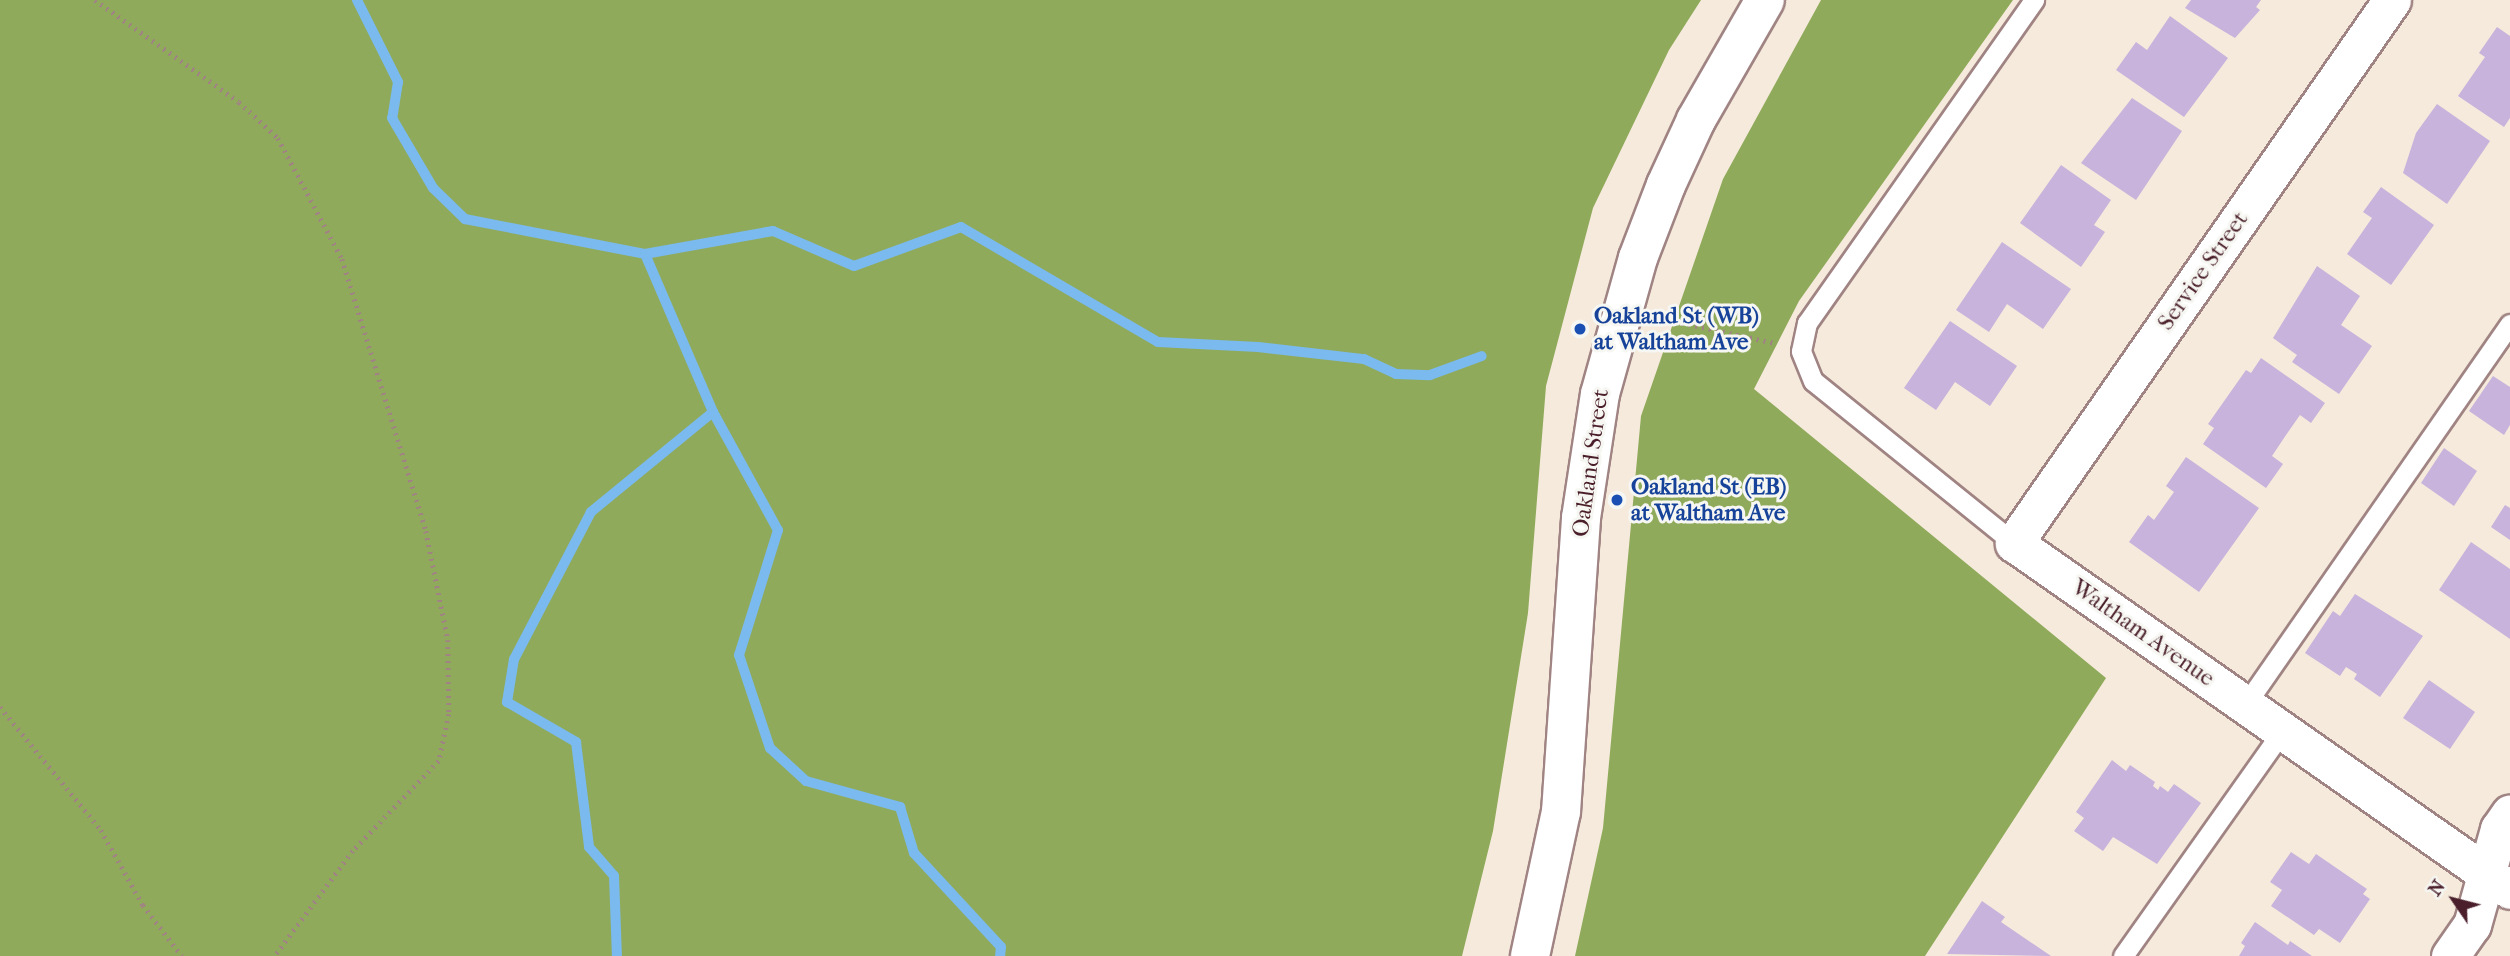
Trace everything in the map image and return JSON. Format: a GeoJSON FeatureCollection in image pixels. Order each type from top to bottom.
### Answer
{"type":"FeatureCollection","features":[{"type":"Feature","properties":{"kind":"street","name":"Oakland Street"},"geometry":{"type":"LineString","coordinates":[[1530,956],[1561,812],[1581,518],[1600,394],[1638,258],[1666,185],[1696,120],[1765,0]]}},
{"type":"Feature","properties":{"kind":"street","name":"Service Street"},"geometry":{"type":"LineString","coordinates":[[2014,543],[2392,0]]}},
{"type":"Feature","properties":{"kind":"street","name":"Waltham Avenue"},"geometry":{"type":"LineString","coordinates":[[2014,543],[2498,881]]}},
{"type":"Feature","properties":{"kind":"street"},"geometry":{"type":"LineString","coordinates":[[2450,956],[2498,881],[2499,829],[2510,813]]}},
{"type":"Feature","properties":{"kind":"lane","name":"Waltham Avenue"},"geometry":{"type":"LineString","coordinates":[[2014,543],[1812,381],[1801,351],[1807,323],[2034,0]]}},
{"type":"Feature","properties":{"kind":"lane"},"geometry":{"type":"LineString","coordinates":[[2245,705],[2510,324]]}},
{"type":"Feature","properties":{"kind":"lane"},"geometry":{"type":"LineString","coordinates":[[2123,956],[2283,730]]}},
{"type":"Feature","properties":{"kind":"path"},"geometry":{"type":"LineString","coordinates":[[95,0],[239,102],[278,138],[342,259],[426,531],[448,640],[449,714],[439,761],[353,850],[275,956]]}},
{"type":"Feature","properties":{"kind":"path"},"geometry":{"type":"LineString","coordinates":[[1653,316],[1746,336]]}},
{"type":"Feature","properties":{"kind":"path"},"geometry":{"type":"LineString","coordinates":[[0,707],[101,830],[143,905],[182,956]]}},
{"type":"Feature","properties":{"kind":"green space"},"geometry":{"type":"Polygon","coordinates":[[[0,0],[1701,0],[1669,50],[1593,208],[1546,386],[1528,613],[1493,831],[1462,956],[0,956],[0,0]]]}},
{"type":"Feature","properties":{"kind":"green space"},"geometry":{"type":"Polygon","coordinates":[[[1821,0],[2013,0],[1799,301],[1754,389],[2106,678],[1925,956],[1575,956],[1603,828],[1641,416],[1723,179],[1821,0]]]}},
{"type":"Feature","properties":{"kind":"building"},"geometry":{"type":"Polygon","coordinates":[[[2191,0],[2261,0],[2256,7],[2260,10],[2235,38],[2185,8],[2191,0]]]}},
{"type":"Feature","properties":{"kind":"building"},"geometry":{"type":"Polygon","coordinates":[[[2170,16],[2228,58],[2184,117],[2116,70],[2136,42],[2147,50],[2170,16]]]}},
{"type":"Feature","properties":{"kind":"building"},"geometry":{"type":"Polygon","coordinates":[[[2497,27],[2510,36],[2510,118],[2504,127],[2458,96],[2485,57],[2479,53],[2497,27]]]}},
{"type":"Feature","properties":{"kind":"building"},"geometry":{"type":"Polygon","coordinates":[[[2132,98],[2182,131],[2136,200],[2081,163],[2132,98]]]}},
{"type":"Feature","properties":{"kind":"building"},"geometry":{"type":"Polygon","coordinates":[[[2437,104],[2490,141],[2447,204],[2403,173],[2416,133],[2437,104]]]}},
{"type":"Feature","properties":{"kind":"building"},"geometry":{"type":"Polygon","coordinates":[[[2061,165],[2111,200],[2094,225],[2105,232],[2081,267],[2020,223],[2061,165]]]}},
{"type":"Feature","properties":{"kind":"building"},"geometry":{"type":"Polygon","coordinates":[[[2381,187],[2434,225],[2391,285],[2347,254],[2372,218],[2363,212],[2381,187]]]}},
{"type":"Feature","properties":{"kind":"building"},"geometry":{"type":"Polygon","coordinates":[[[2002,242],[2071,289],[2043,329],[2007,304],[1989,332],[1956,310],[2002,242]]]}},
{"type":"Feature","properties":{"kind":"building"},"geometry":{"type":"Polygon","coordinates":[[[2317,266],[2360,296],[2341,325],[2372,346],[2339,394],[2292,362],[2297,355],[2273,338],[2317,266]]]}},
{"type":"Feature","properties":{"kind":"building"},"geometry":{"type":"Polygon","coordinates":[[[1950,321],[2017,366],[1990,406],[1955,382],[1936,410],[1904,388],[1950,321]]]}},
{"type":"Feature","properties":{"kind":"building"},"geometry":{"type":"Polygon","coordinates":[[[2261,358],[2325,403],[2311,423],[2300,415],[2286,435],[2272,456],[2283,464],[2266,488],[2203,444],[2214,428],[2208,424],[2246,370],[2251,373],[2261,358]]]}},
{"type":"Feature","properties":{"kind":"building"},"geometry":{"type":"Polygon","coordinates":[[[2493,376],[2510,387],[2510,425],[2504,435],[2469,411],[2493,376]]]}},
{"type":"Feature","properties":{"kind":"building"},"geometry":{"type":"Polygon","coordinates":[[[2444,448],[2477,471],[2454,506],[2421,483],[2444,448]]]}},
{"type":"Feature","properties":{"kind":"building"},"geometry":{"type":"Polygon","coordinates":[[[2186,457],[2259,508],[2199,592],[2129,542],[2148,515],[2154,520],[2174,492],[2166,486],[2186,457]]]}},
{"type":"Feature","properties":{"kind":"building"},"geometry":{"type":"Polygon","coordinates":[[[2505,505],[2510,508],[2510,540],[2491,527],[2505,505]]]}},
{"type":"Feature","properties":{"kind":"building"},"geometry":{"type":"Polygon","coordinates":[[[2471,542],[2510,569],[2510,639],[2439,590],[2471,542]]]}},
{"type":"Feature","properties":{"kind":"building"},"geometry":{"type":"Polygon","coordinates":[[[2355,594],[2423,636],[2380,697],[2354,679],[2357,674],[2346,667],[2340,676],[2305,653],[2333,611],[2340,616],[2355,594]]]}},
{"type":"Feature","properties":{"kind":"building"},"geometry":{"type":"Polygon","coordinates":[[[2429,680],[2475,712],[2450,749],[2403,718],[2429,680]]]}},
{"type":"Feature","properties":{"kind":"building"},"geometry":{"type":"Polygon","coordinates":[[[2112,760],[2126,771],[2130,765],[2155,782],[2153,786],[2158,790],[2160,786],[2168,792],[2174,784],[2201,803],[2157,864],[2113,837],[2103,851],[2074,831],[2084,818],[2076,812],[2112,760]]]}},
{"type":"Feature","properties":{"kind":"building"},"geometry":{"type":"Polygon","coordinates":[[[2291,852],[2309,864],[2316,854],[2367,889],[2363,894],[2370,899],[2340,943],[2319,929],[2314,935],[2271,906],[2282,890],[2270,882],[2291,852]]]}},
{"type":"Feature","properties":{"kind":"building"},"geometry":{"type":"Polygon","coordinates":[[[1982,901],[2005,917],[2001,922],[2051,956],[1947,954],[1982,901]]]}},
{"type":"Feature","properties":{"kind":"building"},"geometry":{"type":"Polygon","coordinates":[[[2255,922],[2288,945],[2290,941],[2312,956],[2239,956],[2245,946],[2241,943],[2255,922]]]}},
{"type":"Feature","properties":{"kind":"waterway"},"geometry":{"type":"LineString","coordinates":[[357,0],[398,82],[392,118],[433,188],[465,219],[645,254],[713,412],[591,512],[514,659],[507,702],[576,742],[589,847],[614,876],[617,956]]}},
{"type":"Feature","properties":{"kind":"waterway"},"geometry":{"type":"LineString","coordinates":[[645,254],[773,231],[854,266],[961,227],[1158,342],[1258,347],[1364,359],[1396,374],[1430,375],[1482,356]]}},
{"type":"Feature","properties":{"kind":"waterway"},"geometry":{"type":"LineString","coordinates":[[713,412],[778,530],[739,655],[770,748],[806,781],[900,807],[914,853],[1001,947],[1000,956]]}},
{"type":"Feature","properties":{"kind":"place","name":"Oakland St (WB) at Waltham Ave"},"geometry":{"type":"Point","coordinates":[1580,329]}},
{"type":"Feature","properties":{"kind":"place","name":"Oakland St (EB) at Waltham Ave"},"geometry":{"type":"Point","coordinates":[1617,500]}}]}
